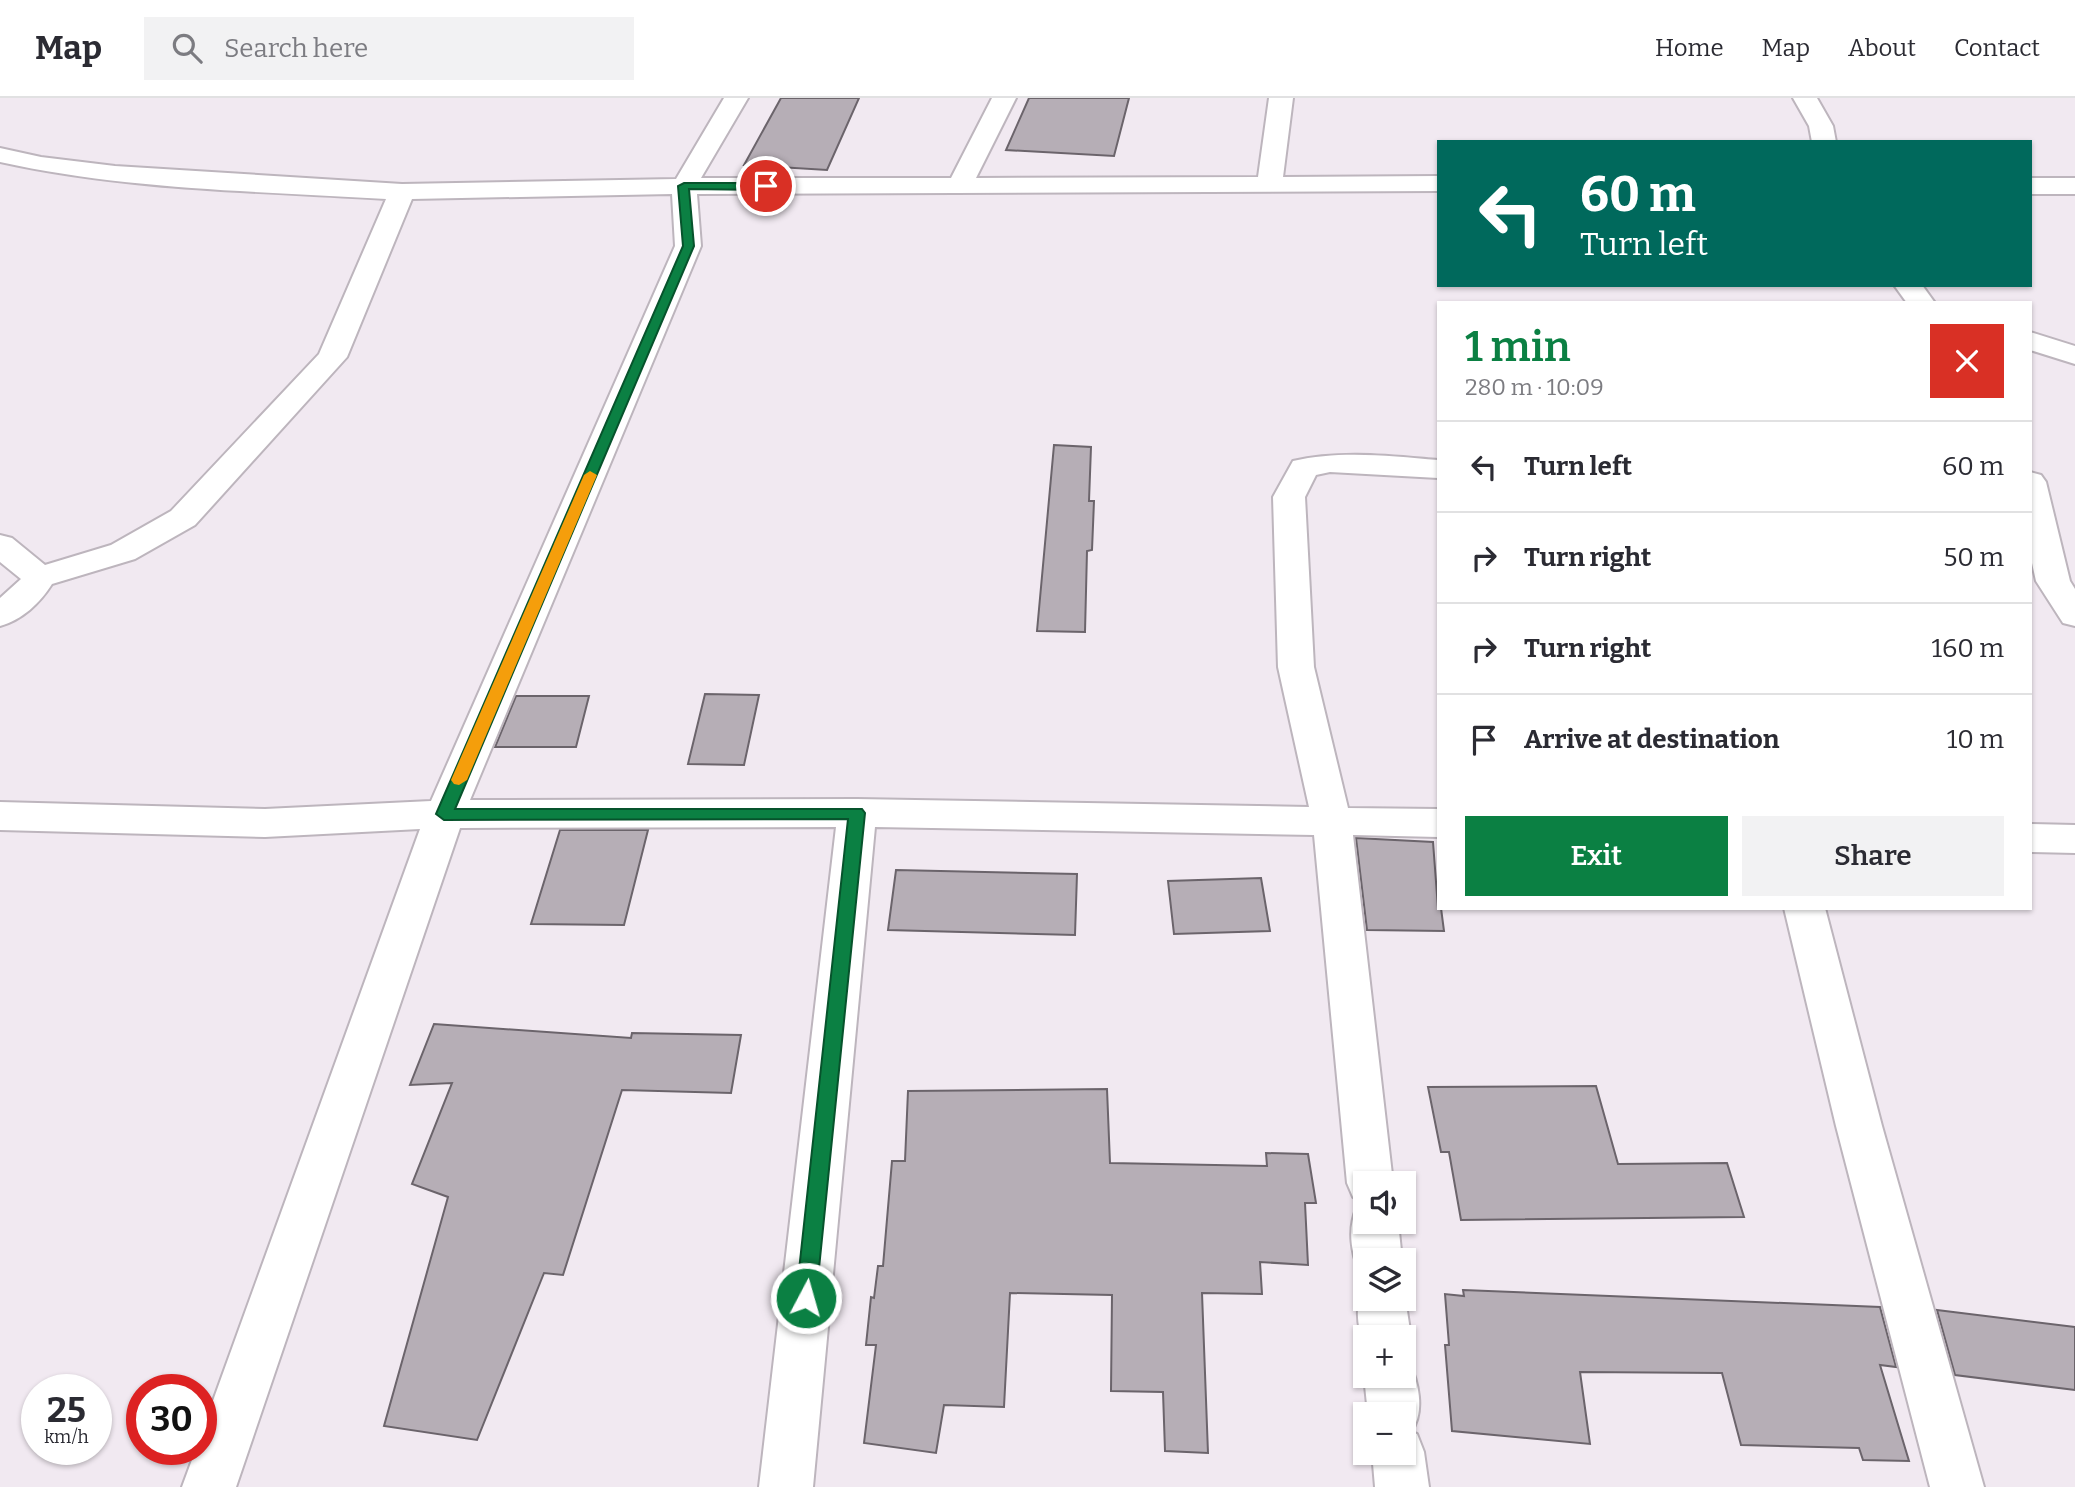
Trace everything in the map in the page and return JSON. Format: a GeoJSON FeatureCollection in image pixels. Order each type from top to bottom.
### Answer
{"type":"FeatureCollection","features":[{"type":"Feature","properties":{"kind":"street"},"geometry":{"type":"LineString","coordinates":[[209,1487],[444,814],[688,246],[684,186],[736,98]]}},
{"type":"Feature","properties":{"kind":"street"},"geometry":{"type":"LineString","coordinates":[[959,187],[1004,98]]}},
{"type":"Feature","properties":{"kind":"street"},"geometry":{"type":"LineString","coordinates":[[1269,185],[1281,98]]}},
{"type":"Feature","properties":{"kind":"street"},"geometry":{"type":"LineString","coordinates":[[1805,98],[1821,126],[1824,140]]}},
{"type":"Feature","properties":{"kind":"street"},"geometry":{"type":"LineString","coordinates":[[0,155],[41,164],[115,173],[402,192],[684,186],[1437,184]]}},
{"type":"Feature","properties":{"kind":"street"},"geometry":{"type":"LineString","coordinates":[[2032,186],[2075,186]]}},
{"type":"Feature","properties":{"kind":"street"},"geometry":{"type":"LineString","coordinates":[[0,615],[29,593],[39,577],[123,552],[183,518],[332,357],[402,192]]}},
{"type":"Feature","properties":{"kind":"street"},"geometry":{"type":"LineString","coordinates":[[2032,342],[2075,355]]}},
{"type":"Feature","properties":{"kind":"street"},"geometry":{"type":"LineString","coordinates":[[1369,1171],[1332,822],[1296,667],[1289,497],[1304,468],[1330,463],[1437,469]]}},
{"type":"Feature","properties":{"kind":"street"},"geometry":{"type":"LineString","coordinates":[[2032,491],[2053,580],[2075,615]]}},
{"type":"Feature","properties":{"kind":"street"},"geometry":{"type":"LineString","coordinates":[[0,545],[39,577]]}},
{"type":"Feature","properties":{"kind":"street"},"geometry":{"type":"LineString","coordinates":[[786,1487],[857,813]]}},
{"type":"Feature","properties":{"kind":"street"},"geometry":{"type":"LineString","coordinates":[[0,816],[265,823],[444,814],[857,813],[1437,823]]}},
{"type":"Feature","properties":{"kind":"street"},"geometry":{"type":"LineString","coordinates":[[2032,838],[2075,839]]}},
{"type":"Feature","properties":{"kind":"street"},"geometry":{"type":"LineString","coordinates":[[1805,910],[1863,1139],[1958,1487]]}},
{"type":"Feature","properties":{"kind":"street"},"geometry":{"type":"LineString","coordinates":[[1399,1465],[1402,1487]]}},
{"type":"Feature","properties":{"kind":"building"},"geometry":{"type":"Polygon","coordinates":[[[781,98],[859,98],[827,170],[744,165],[781,98]]]}},
{"type":"Feature","properties":{"kind":"building"},"geometry":{"type":"Polygon","coordinates":[[[1029,98],[1129,98],[1114,156],[1006,150],[1029,98]]]}},
{"type":"Feature","properties":{"kind":"building"},"geometry":{"type":"Polygon","coordinates":[[[1054,445],[1091,447],[1089,501],[1094,501],[1092,550],[1087,551],[1085,632],[1037,631],[1054,445]]]}},
{"type":"Feature","properties":{"kind":"building"},"geometry":{"type":"Polygon","coordinates":[[[705,694],[759,695],[744,765],[688,764],[705,694]]]}},
{"type":"Feature","properties":{"kind":"building"},"geometry":{"type":"Polygon","coordinates":[[[516,696],[589,696],[576,747],[495,747],[516,696]]]}},
{"type":"Feature","properties":{"kind":"building"},"geometry":{"type":"Polygon","coordinates":[[[560,830],[648,830],[624,925],[531,924],[560,830]]]}},
{"type":"Feature","properties":{"kind":"building"},"geometry":{"type":"Polygon","coordinates":[[[1356,838],[1433,842],[1437,910],[1441,910],[1444,931],[1367,930],[1356,838]]]}},
{"type":"Feature","properties":{"kind":"building"},"geometry":{"type":"Polygon","coordinates":[[[896,870],[1077,874],[1075,935],[888,930],[896,870]]]}},
{"type":"Feature","properties":{"kind":"building"},"geometry":{"type":"Polygon","coordinates":[[[1261,878],[1270,931],[1174,934],[1168,881],[1261,878]]]}},
{"type":"Feature","properties":{"kind":"building"},"geometry":{"type":"Polygon","coordinates":[[[434,1024],[631,1038],[632,1033],[741,1035],[731,1093],[622,1090],[563,1275],[544,1273],[477,1440],[384,1426],[448,1197],[412,1184],[452,1083],[410,1085],[434,1024]]]}},
{"type":"Feature","properties":{"kind":"building"},"geometry":{"type":"Polygon","coordinates":[[[1596,1086],[1618,1164],[1727,1163],[1744,1217],[1461,1220],[1449,1152],[1441,1152],[1428,1087],[1596,1086]]]}},
{"type":"Feature","properties":{"kind":"building"},"geometry":{"type":"Polygon","coordinates":[[[1107,1089],[1110,1163],[1267,1166],[1266,1153],[1308,1154],[1316,1203],[1305,1203],[1308,1265],[1260,1262],[1262,1294],[1202,1293],[1208,1453],[1165,1451],[1163,1392],[1111,1391],[1112,1295],[1010,1293],[1004,1407],[944,1405],[936,1453],[864,1443],[876,1345],[866,1345],[871,1297],[874,1298],[878,1266],[883,1266],[892,1161],[905,1161],[908,1091],[1107,1089]]]}},
{"type":"Feature","properties":{"kind":"building"},"geometry":{"type":"Polygon","coordinates":[[[1463,1290],[1880,1307],[1896,1367],[1880,1365],[1909,1461],[1863,1460],[1859,1448],[1741,1445],[1722,1373],[1580,1372],[1590,1444],[1452,1431],[1445,1345],[1449,1345],[1445,1294],[1464,1296],[1463,1290]]]}},
{"type":"Feature","properties":{"kind":"building"},"geometry":{"type":"Polygon","coordinates":[[[1937,1310],[2075,1327],[2075,1390],[1955,1375],[1937,1310]]]}},
{"type":"Feature","properties":{"kind":"slow traffic"},"geometry":{"type":"LineString","coordinates":[[459,780],[590,475]]}},
{"type":"Feature","properties":{"kind":"route"},"geometry":{"type":"LineString","coordinates":[[766,186],[684,186],[688,246],[444,814],[857,813],[806,1298]]}}]}
